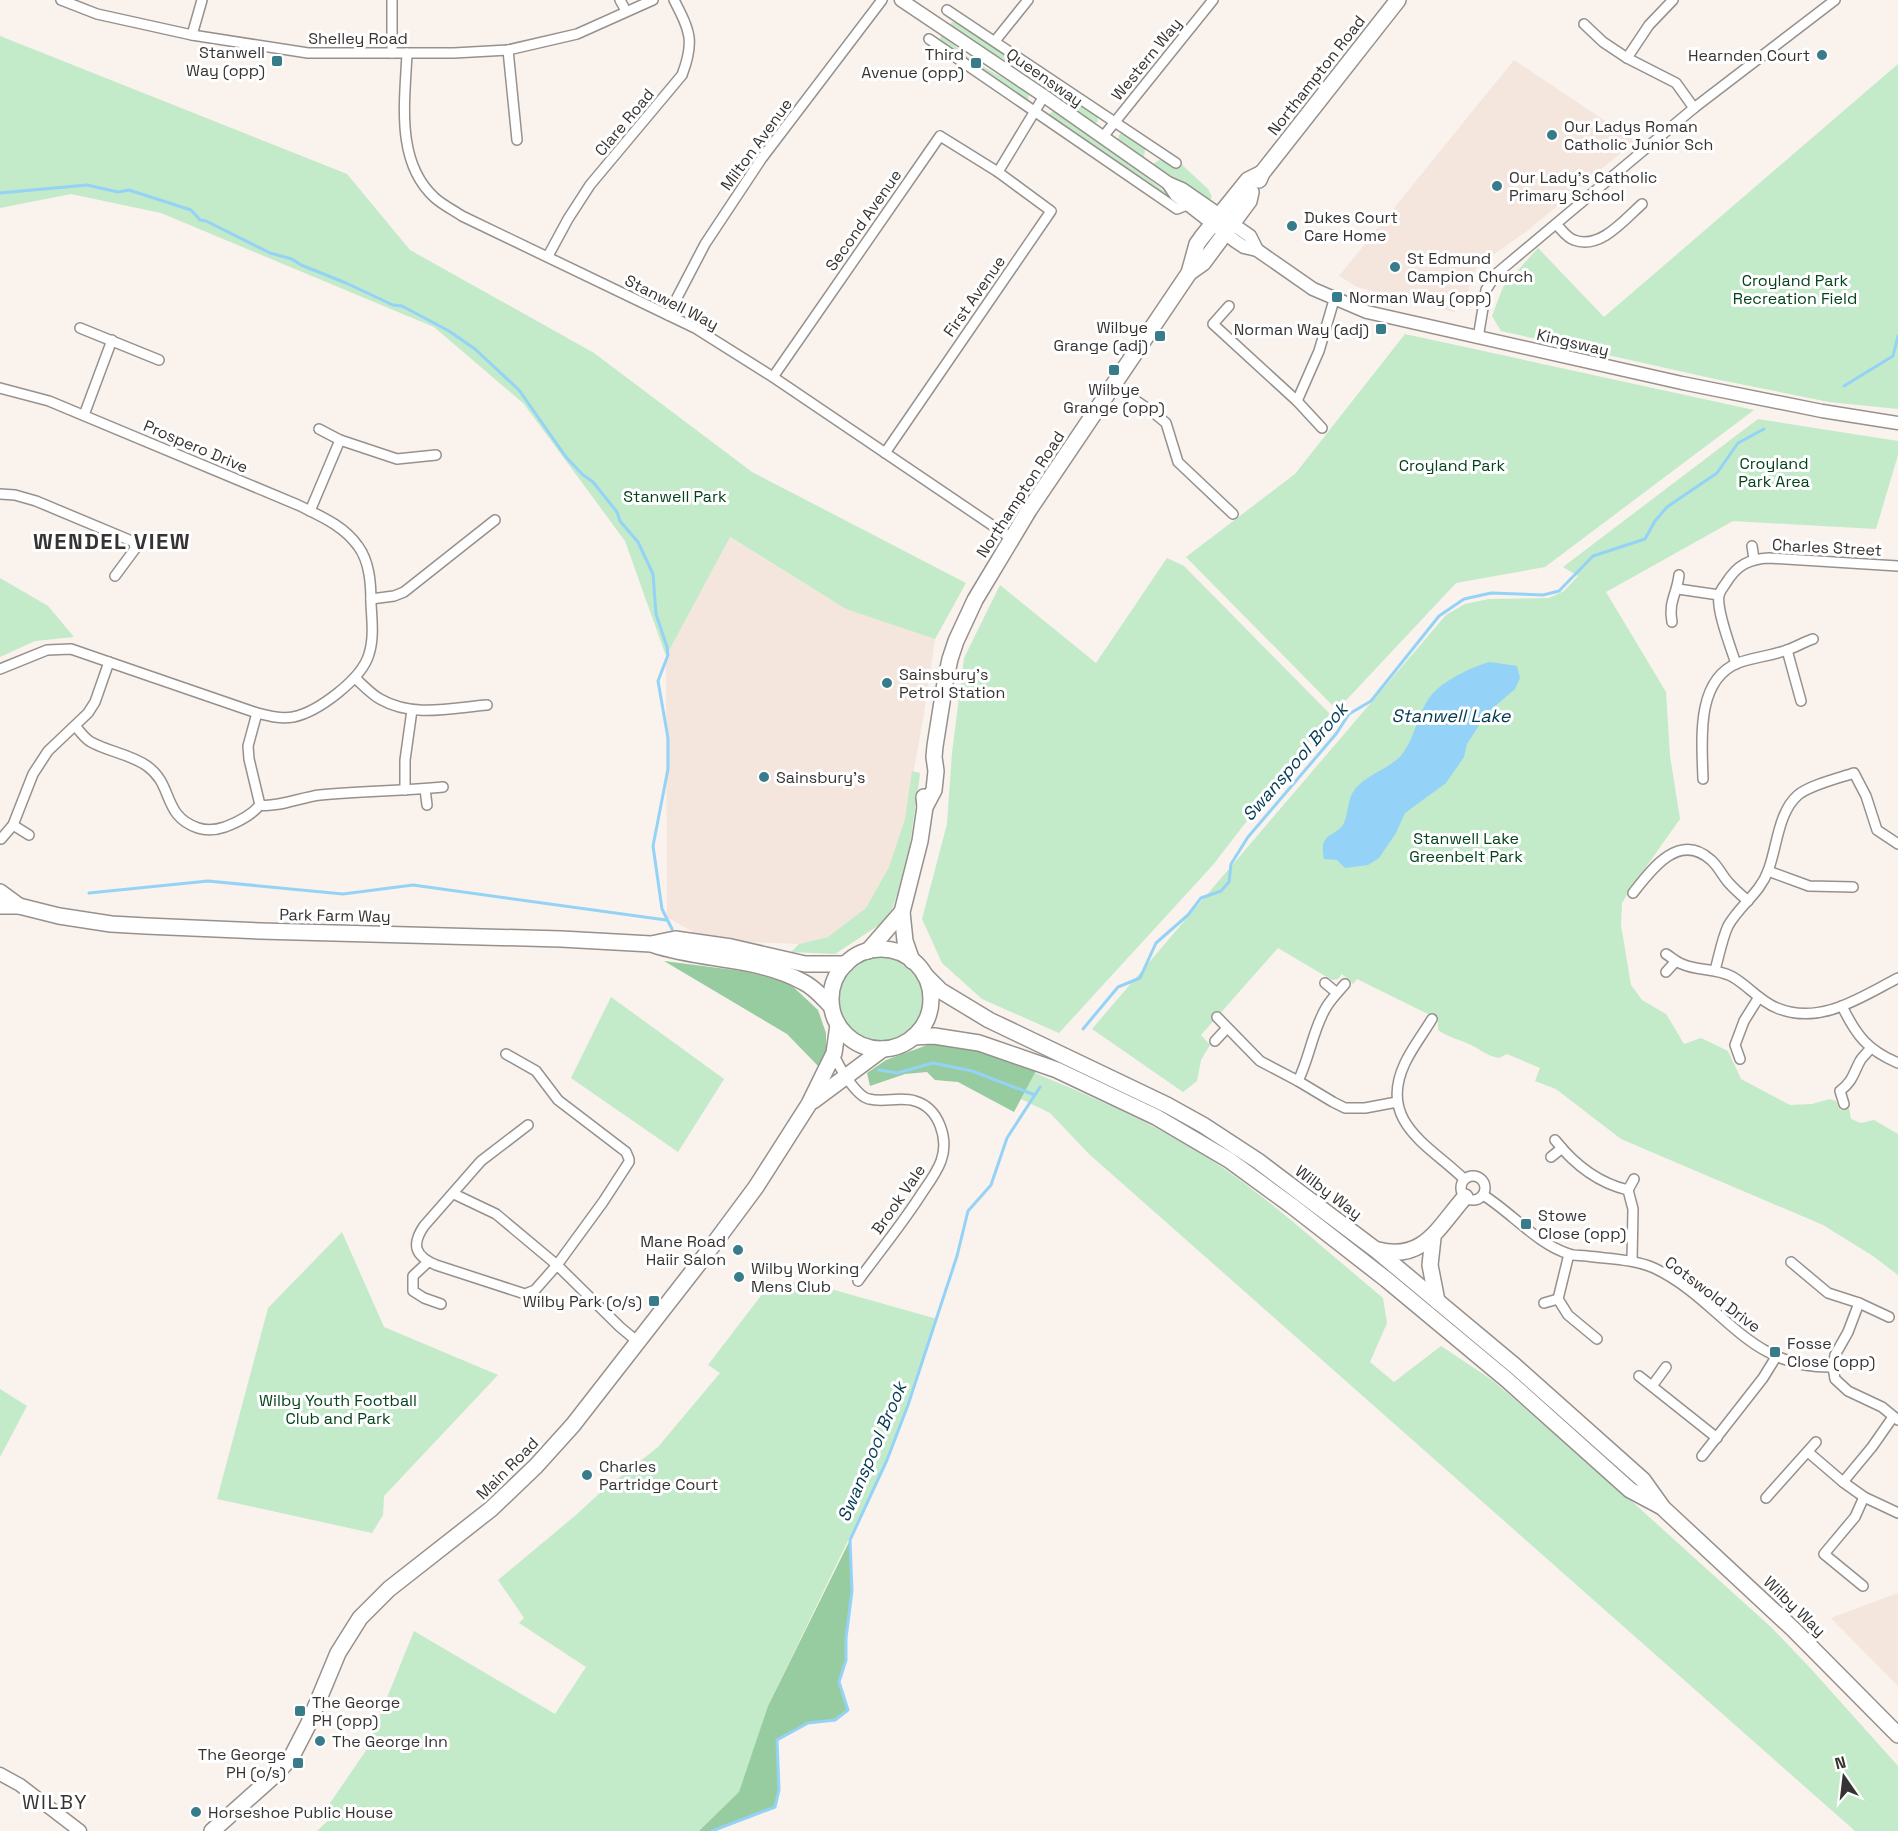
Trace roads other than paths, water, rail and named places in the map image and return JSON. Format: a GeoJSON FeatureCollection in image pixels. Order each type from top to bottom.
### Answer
{"type":"FeatureCollection","features":[{"type":"Feature","properties":{"kind":"main road","name":"Northampton Road"},"geometry":{"type":"LineString","coordinates":[[1189,273],[1197,244],[1249,201],[1251,192],[1262,172],[1398,0]]}},
{"type":"Feature","properties":{"kind":"main road","name":"Northampton Road"},"geometry":{"type":"LineString","coordinates":[[912,961],[905,942],[902,912],[920,841],[925,807],[934,790],[936,771],[934,757],[945,683],[956,640],[980,590],[1011,538],[1189,273],[1203,263],[1222,224],[1248,180],[1262,172]]}},
{"type":"Feature","properties":{"kind":"main road","name":"Park Farm Way"},"geometry":{"type":"LineString","coordinates":[[0,892],[19,906]]}},
{"type":"Feature","properties":{"kind":"main road","name":"Park Farm Way"},"geometry":{"type":"LineString","coordinates":[[0,906],[19,906],[59,916],[111,924],[260,932],[561,939],[651,944],[785,974],[805,982],[831,1006]]}},
{"type":"Feature","properties":{"kind":"main road","name":"Northampton Road"},"geometry":{"type":"LineString","coordinates":[[868,951],[902,912]]}},
{"type":"Feature","properties":{"kind":"main road","name":"Park Farm Way"},"geometry":{"type":"LineString","coordinates":[[651,944],[675,939],[731,947],[805,964],[846,964]]}},
{"type":"Feature","properties":{"kind":"main road"},"geometry":{"type":"LineString","coordinates":[[887,950],[905,956],[924,974],[930,993],[925,1022],[913,1037],[894,1047],[874,1049],[857,1043],[838,1025],[831,1006],[835,979],[853,958],[868,951],[887,950]]}},
{"type":"Feature","properties":{"kind":"main road","name":"Wilby Way"},"geometry":{"type":"LineString","coordinates":[[924,974],[941,991],[989,1020],[1167,1105],[1203,1125],[1258,1161],[1376,1250],[1515,1366],[1643,1479],[1663,1508],[1793,1629],[1898,1735]]}},
{"type":"Feature","properties":{"kind":"main road","name":"Main Road"},"geometry":{"type":"LineString","coordinates":[[212,1831],[276,1774],[292,1756],[308,1725],[338,1653],[351,1630],[368,1609],[389,1589],[473,1525],[514,1488],[573,1425],[638,1342],[739,1211],[809,1104],[834,1053],[838,1025]]}},
{"type":"Feature","properties":{"kind":"main road","name":"Wilby Way"},"geometry":{"type":"LineString","coordinates":[[913,1037],[934,1036],[979,1043],[1057,1070],[1156,1117],[1229,1160],[1396,1287],[1506,1379],[1630,1490],[1663,1508]]}},
{"type":"Feature","properties":{"kind":"main road","name":"Main Road"},"geometry":{"type":"LineString","coordinates":[[809,1104],[845,1075],[883,1049]]}},
{"type":"Feature","properties":{"kind":"main road"},"geometry":{"type":"LineString","coordinates":[[1376,1250],[1391,1253],[1405,1252],[1433,1238],[1465,1197]]}},
{"type":"Feature","properties":{"kind":"main road"},"geometry":{"type":"LineString","coordinates":[[1433,1238],[1430,1265],[1437,1301]]}},
{"type":"Feature","properties":{"kind":"street","name":"Shelley Road"},"geometry":{"type":"LineString","coordinates":[[61,0],[97,14],[192,35],[299,53],[508,50],[577,34],[653,0]]}},
{"type":"Feature","properties":{"kind":"street"},"geometry":{"type":"LineString","coordinates":[[192,35],[202,0]]}},
{"type":"Feature","properties":{"kind":"street"},"geometry":{"type":"LineString","coordinates":[[392,0],[392,53]]}},
{"type":"Feature","properties":{"kind":"street"},"geometry":{"type":"LineString","coordinates":[[620,0],[626,11]]}},
{"type":"Feature","properties":{"kind":"street","name":"Clare Road"},"geometry":{"type":"LineString","coordinates":[[548,256],[590,185],[682,75],[690,54],[688,28],[674,0]]}},
{"type":"Feature","properties":{"kind":"street","name":"Milton Avenue"},"geometry":{"type":"LineString","coordinates":[[668,315],[705,244],[762,158],[882,0]]}},
{"type":"Feature","properties":{"kind":"street","name":"Queensway"},"geometry":{"type":"LineString","coordinates":[[901,0],[1168,183],[1182,189],[1222,224]]}},
{"type":"Feature","properties":{"kind":"street"},"geometry":{"type":"LineString","coordinates":[[995,41],[1028,0]]}},
{"type":"Feature","properties":{"kind":"street","name":"Western Way"},"geometry":{"type":"LineString","coordinates":[[1102,138],[1213,0]]}},
{"type":"Feature","properties":{"kind":"street"},"geometry":{"type":"LineString","coordinates":[[1627,58],[1649,24],[1673,0]]}},
{"type":"Feature","properties":{"kind":"street"},"geometry":{"type":"LineString","coordinates":[[1478,338],[1486,290],[1496,274],[1694,108],[1834,0]]}},
{"type":"Feature","properties":{"kind":"street"},"geometry":{"type":"LineString","coordinates":[[947,10],[1176,164]]}},
{"type":"Feature","properties":{"kind":"street"},"geometry":{"type":"LineString","coordinates":[[1584,24],[1603,42],[1627,58],[1676,83],[1694,108]]}},
{"type":"Feature","properties":{"kind":"street","name":"Queensway"},"geometry":{"type":"LineString","coordinates":[[928,39],[1177,209],[1187,205]]}},
{"type":"Feature","properties":{"kind":"street"},"geometry":{"type":"LineString","coordinates":[[508,50],[517,140]]}},
{"type":"Feature","properties":{"kind":"street","name":"Stanwell Way"},"geometry":{"type":"LineString","coordinates":[[406,53],[405,123],[409,156],[419,180],[435,198],[462,216],[695,328],[773,377],[1011,538]]}},
{"type":"Feature","properties":{"kind":"street"},"geometry":{"type":"LineString","coordinates":[[998,172],[1044,96]]}},
{"type":"Feature","properties":{"kind":"street","name":"Second Avenue"},"geometry":{"type":"LineString","coordinates":[[773,377],[940,136],[998,172]]}},
{"type":"Feature","properties":{"kind":"street","name":"First Avenue"},"geometry":{"type":"LineString","coordinates":[[885,453],[1051,211],[998,172]]}},
{"type":"Feature","properties":{"kind":"street","name":"Queensway"},"geometry":{"type":"LineString","coordinates":[[1168,183],[1187,205],[1222,224]]}},
{"type":"Feature","properties":{"kind":"street"},"geometry":{"type":"LineString","coordinates":[[1556,224],[1572,240],[1590,243],[1609,233],[1642,204]]}},
{"type":"Feature","properties":{"kind":"street","name":"Kingsway"},"geometry":{"type":"LineString","coordinates":[[1222,224],[1250,236],[1257,250],[1312,289],[1367,312],[1682,383],[1822,411],[1898,423]]}},
{"type":"Feature","properties":{"kind":"street"},"geometry":{"type":"LineString","coordinates":[[1297,401],[1319,351],[1334,300]]}},
{"type":"Feature","properties":{"kind":"street"},"geometry":{"type":"LineString","coordinates":[[1229,306],[1213,324],[1297,401],[1322,428]]}},
{"type":"Feature","properties":{"kind":"street"},"geometry":{"type":"LineString","coordinates":[[80,328],[159,360]]}},
{"type":"Feature","properties":{"kind":"street"},"geometry":{"type":"LineString","coordinates":[[84,415],[112,340]]}},
{"type":"Feature","properties":{"kind":"street"},"geometry":{"type":"LineString","coordinates":[[1113,385],[1154,412],[1166,423],[1178,462],[1233,514]]}},
{"type":"Feature","properties":{"kind":"street","name":"Prospero Drive"},"geometry":{"type":"LineString","coordinates":[[0,388],[49,400],[310,511],[340,528],[358,546],[364,557],[371,599]]}},
{"type":"Feature","properties":{"kind":"street"},"geometry":{"type":"LineString","coordinates":[[319,429],[340,440],[397,459],[436,455]]}},
{"type":"Feature","properties":{"kind":"street"},"geometry":{"type":"LineString","coordinates":[[310,511],[340,440]]}},
{"type":"Feature","properties":{"kind":"street"},"geometry":{"type":"LineString","coordinates":[[0,494],[15,495],[36,501],[134,542],[135,549],[115,576]]}},
{"type":"Feature","properties":{"kind":"street"},"geometry":{"type":"LineString","coordinates":[[0,669],[30,656],[59,648],[71,649],[257,713],[278,718],[303,714],[315,709],[355,678],[364,667],[369,655],[372,634],[371,599],[394,596],[404,592],[495,520]]}},
{"type":"Feature","properties":{"kind":"street","name":"Charles Street"},"geometry":{"type":"LineString","coordinates":[[1752,546],[1754,559]]}},
{"type":"Feature","properties":{"kind":"street","name":"Charles Street"},"geometry":{"type":"LineString","coordinates":[[1719,595],[1741,565],[1754,559],[1898,566]]}},
{"type":"Feature","properties":{"kind":"street"},"geometry":{"type":"LineString","coordinates":[[1672,622],[1670,609],[1678,589],[1679,575]]}},
{"type":"Feature","properties":{"kind":"street"},"geometry":{"type":"LineString","coordinates":[[1678,589],[1719,595],[1721,615],[1736,664]]}},
{"type":"Feature","properties":{"kind":"street"},"geometry":{"type":"LineString","coordinates":[[1703,779],[1705,707],[1714,681],[1736,664],[1787,650],[1813,639]]}},
{"type":"Feature","properties":{"kind":"street"},"geometry":{"type":"LineString","coordinates":[[1787,650],[1801,701]]}},
{"type":"Feature","properties":{"kind":"street"},"geometry":{"type":"LineString","coordinates":[[1,839],[13,825],[33,774],[48,751],[75,726],[95,702],[109,662]]}},
{"type":"Feature","properties":{"kind":"street"},"geometry":{"type":"LineString","coordinates":[[355,678],[378,698],[395,706],[412,710],[487,705]]}},
{"type":"Feature","properties":{"kind":"street"},"geometry":{"type":"LineString","coordinates":[[405,790],[405,760],[412,710]]}},
{"type":"Feature","properties":{"kind":"street"},"geometry":{"type":"LineString","coordinates":[[257,713],[248,746],[250,766],[260,805]]}},
{"type":"Feature","properties":{"kind":"street"},"geometry":{"type":"LineString","coordinates":[[75,726],[90,742],[133,757],[148,766],[158,776],[176,816],[186,824],[205,830],[217,830],[254,812],[260,805]]}},
{"type":"Feature","properties":{"kind":"street"},"geometry":{"type":"LineString","coordinates":[[1715,970],[1728,927],[1760,887],[1768,872],[1778,831],[1798,795],[1829,780],[1854,773],[1866,796],[1877,830],[1898,844]]}},
{"type":"Feature","properties":{"kind":"street"},"geometry":{"type":"LineString","coordinates":[[260,805],[273,806],[299,798],[322,795],[443,787]]}},
{"type":"Feature","properties":{"kind":"street"},"geometry":{"type":"LineString","coordinates":[[425,789],[427,805]]}},
{"type":"Feature","properties":{"kind":"street"},"geometry":{"type":"LineString","coordinates":[[13,825],[29,835]]}},
{"type":"Feature","properties":{"kind":"street"},"geometry":{"type":"LineString","coordinates":[[1633,893],[1663,859],[1681,850],[1698,852],[1710,859],[1728,883],[1748,901]]}},
{"type":"Feature","properties":{"kind":"street"},"geometry":{"type":"LineString","coordinates":[[1768,872],[1809,886],[1853,887]]}},
{"type":"Feature","properties":{"kind":"street"},"geometry":{"type":"LineString","coordinates":[[1666,954],[1682,964],[1715,970],[1742,982],[1776,1008],[1799,1014],[1823,1013],[1855,1001],[1898,978]]}},
{"type":"Feature","properties":{"kind":"street"},"geometry":{"type":"LineString","coordinates":[[1666,972],[1676,961]]}},
{"type":"Feature","properties":{"kind":"street"},"geometry":{"type":"LineString","coordinates":[[1325,983],[1337,993]]}},
{"type":"Feature","properties":{"kind":"street"},"geometry":{"type":"LineString","coordinates":[[1298,1080],[1306,1064],[1320,1020],[1345,984]]}},
{"type":"Feature","properties":{"kind":"street"},"geometry":{"type":"LineString","coordinates":[[1740,1059],[1735,1045],[1744,1021],[1759,997]]}},
{"type":"Feature","properties":{"kind":"street"},"geometry":{"type":"LineString","coordinates":[[1842,1006],[1859,1036],[1870,1049],[1898,1063]]}},
{"type":"Feature","properties":{"kind":"street"},"geometry":{"type":"LineString","coordinates":[[1216,1017],[1260,1061],[1345,1108],[1365,1108],[1397,1102]]}},
{"type":"Feature","properties":{"kind":"street"},"geometry":{"type":"LineString","coordinates":[[1432,1019],[1405,1063],[1399,1078],[1397,1102],[1404,1123],[1430,1152],[1464,1179]]}},
{"type":"Feature","properties":{"kind":"street"},"geometry":{"type":"LineString","coordinates":[[1215,1041],[1227,1028]]}},
{"type":"Feature","properties":{"kind":"street"},"geometry":{"type":"LineString","coordinates":[[1724,1046],[1735,1045]]}},
{"type":"Feature","properties":{"kind":"street"},"geometry":{"type":"LineString","coordinates":[[1830,1094],[1840,1091],[1855,1074],[1860,1060],[1870,1049]]}},
{"type":"Feature","properties":{"kind":"street","name":"Brook Vale"},"geometry":{"type":"LineString","coordinates":[[834,1053],[841,1071],[865,1098],[907,1099],[925,1106],[939,1122],[944,1145],[942,1160],[928,1183],[858,1281]]}},
{"type":"Feature","properties":{"kind":"street"},"geometry":{"type":"LineString","coordinates":[[506,1054],[536,1071],[558,1100],[622,1148],[629,1159],[608,1195],[557,1265],[535,1290],[525,1294],[428,1262],[417,1248],[415,1242],[417,1236],[480,1161],[528,1125]]}},
{"type":"Feature","properties":{"kind":"street"},"geometry":{"type":"LineString","coordinates":[[1840,1091],[1844,1104]]}},
{"type":"Feature","properties":{"kind":"street"},"geometry":{"type":"LineString","coordinates":[[1556,1140],[1569,1158],[1591,1174],[1614,1187],[1628,1190]]}},
{"type":"Feature","properties":{"kind":"street"},"geometry":{"type":"LineString","coordinates":[[1551,1157],[1562,1148]]}},
{"type":"Feature","properties":{"kind":"street"},"geometry":{"type":"LineString","coordinates":[[1472,1176],[1480,1178],[1485,1186],[1483,1194],[1477,1199],[1465,1197],[1461,1190],[1464,1179],[1472,1176]]}},
{"type":"Feature","properties":{"kind":"street"},"geometry":{"type":"LineString","coordinates":[[1632,1261],[1633,1209],[1628,1190],[1634,1179]]}},
{"type":"Feature","properties":{"kind":"street"},"geometry":{"type":"LineString","coordinates":[[454,1194],[496,1214],[557,1265],[638,1342]]}},
{"type":"Feature","properties":{"kind":"street","name":"Cotswold Drive"},"geometry":{"type":"LineString","coordinates":[[1483,1194],[1527,1228],[1569,1254],[1632,1261],[1653,1268],[1674,1280],[1744,1336],[1776,1357],[1794,1364],[1815,1368],[1833,1367]]}},
{"type":"Feature","properties":{"kind":"street"},"geometry":{"type":"LineString","coordinates":[[1569,1254],[1558,1299],[1568,1315],[1597,1339]]}},
{"type":"Feature","properties":{"kind":"street"},"geometry":{"type":"LineString","coordinates":[[428,1262],[413,1276],[413,1292],[441,1304]]}},
{"type":"Feature","properties":{"kind":"street"},"geometry":{"type":"LineString","coordinates":[[1791,1262],[1828,1293],[1859,1303],[1889,1317]]}},
{"type":"Feature","properties":{"kind":"street"},"geometry":{"type":"LineString","coordinates":[[1544,1303],[1558,1299]]}},
{"type":"Feature","properties":{"kind":"street"},"geometry":{"type":"LineString","coordinates":[[1843,1482],[1896,1419],[1882,1407],[1848,1391],[1835,1379],[1833,1367],[1835,1355],[1848,1332],[1859,1303]]}},
{"type":"Feature","properties":{"kind":"street"},"geometry":{"type":"LineString","coordinates":[[1702,1455],[1763,1378],[1776,1357]]}},
{"type":"Feature","properties":{"kind":"street"},"geometry":{"type":"LineString","coordinates":[[1652,1386],[1666,1367]]}},
{"type":"Feature","properties":{"kind":"street"},"geometry":{"type":"LineString","coordinates":[[1639,1376],[1717,1437]]}},
{"type":"Feature","properties":{"kind":"street"},"geometry":{"type":"LineString","coordinates":[[1766,1498],[1816,1442]]}},
{"type":"Feature","properties":{"kind":"street"},"geometry":{"type":"LineString","coordinates":[[1808,1452],[1864,1497],[1898,1513]]}},
{"type":"Feature","properties":{"kind":"street"},"geometry":{"type":"LineString","coordinates":[[1863,1586],[1824,1554],[1855,1517],[1864,1497]]}},
{"type":"Feature","properties":{"kind":"street"},"geometry":{"type":"LineString","coordinates":[[0,1774],[20,1785],[80,1831]]}},
{"type":"Feature","properties":{"kind":"water","name":"Stanwell Lake"},"geometry":{"type":"Polygon","coordinates":[[[1490,662],[1517,666],[1520,678],[1515,689],[1487,713],[1467,744],[1464,757],[1446,783],[1405,813],[1396,833],[1379,858],[1368,865],[1345,868],[1337,860],[1324,859],[1323,844],[1344,823],[1352,793],[1366,779],[1392,763],[1403,753],[1412,738],[1424,706],[1434,692],[1460,674],[1490,662]]]}},
{"type":"Feature","properties":{"kind":"waterway"},"geometry":{"type":"LineString","coordinates":[[0,193],[87,185],[118,192],[129,190],[191,210],[200,220],[270,253],[292,259],[393,305],[402,306],[449,331],[475,349],[519,390],[566,457],[593,482],[617,512],[620,521],[638,542],[653,574],[656,614],[668,655],[658,681],[668,738],[668,769],[653,846],[662,909],[672,929]]}},
{"type":"Feature","properties":{"kind":"waterway","name":"Swanspool Brook"},"geometry":{"type":"LineString","coordinates":[[1844,386],[1893,356],[1898,336]]}},
{"type":"Feature","properties":{"kind":"waterway","name":"Swanspool Brook"},"geometry":{"type":"LineString","coordinates":[[1083,1029],[1118,987],[1140,978],[1156,943],[1188,915],[1201,898],[1221,891],[1229,882],[1231,864],[1248,837],[1336,734],[1349,714],[1371,701],[1439,616],[1464,599],[1491,593],[1543,595],[1559,591],[1593,556],[1645,539],[1655,521],[1667,507],[1717,473],[1738,443],[1764,429]]}},
{"type":"Feature","properties":{"kind":"waterway"},"geometry":{"type":"LineString","coordinates":[[89,893],[208,881],[343,894],[413,885],[666,920]]}},
{"type":"Feature","properties":{"kind":"waterway"},"geometry":{"type":"LineString","coordinates":[[879,1070],[897,1073],[933,1063],[972,1071],[1035,1095]]}},
{"type":"Feature","properties":{"kind":"waterway","name":"Swanspool Brook"},"geometry":{"type":"LineString","coordinates":[[712,1831],[775,1807],[779,1790],[777,1740],[808,1723],[835,1720],[848,1710],[839,1682],[846,1660],[846,1638],[852,1591],[850,1540],[887,1460],[908,1405],[957,1256],[968,1211],[991,1185],[1007,1138],[1040,1087]]}},
{"type":"Feature","properties":{"kind":"place","name":"Hearnden Court"},"geometry":{"type":"Point","coordinates":[1822,55]}},
{"type":"Feature","properties":{"kind":"place","name":"Stanwell Way (opp)"},"geometry":{"type":"Point","coordinates":[277,61]}},
{"type":"Feature","properties":{"kind":"place","name":"Third Avenue (opp)"},"geometry":{"type":"Point","coordinates":[976,63]}},
{"type":"Feature","properties":{"kind":"place","name":"Our Ladys Roman Catholic Junior Sch"},"geometry":{"type":"Point","coordinates":[1552,135]}},
{"type":"Feature","properties":{"kind":"place","name":"Our Lady's Catholic Primary School"},"geometry":{"type":"Point","coordinates":[1497,186]}},
{"type":"Feature","properties":{"kind":"place","name":"Dukes Court Care Home"},"geometry":{"type":"Point","coordinates":[1292,226]}},
{"type":"Feature","properties":{"kind":"place","name":"St Edmund Campion Church"},"geometry":{"type":"Point","coordinates":[1395,267]}},
{"type":"Feature","properties":{"kind":"place","name":"Norman Way (opp)"},"geometry":{"type":"Point","coordinates":[1337,297]}},
{"type":"Feature","properties":{"kind":"place","name":"Norman Way (adj)"},"geometry":{"type":"Point","coordinates":[1381,329]}},
{"type":"Feature","properties":{"kind":"place","name":"Wilbye Grange (adj)"},"geometry":{"type":"Point","coordinates":[1160,336]}},
{"type":"Feature","properties":{"kind":"place","name":"Wilbye Grange (opp)"},"geometry":{"type":"Point","coordinates":[1114,370]}},
{"type":"Feature","properties":{"kind":"place","name":"Sainsbury's Petrol Station"},"geometry":{"type":"Point","coordinates":[887,683]}},
{"type":"Feature","properties":{"kind":"place","name":"Sainsbury's"},"geometry":{"type":"Point","coordinates":[764,777]}},
{"type":"Feature","properties":{"kind":"place","name":"Stowe Close (opp)"},"geometry":{"type":"Point","coordinates":[1526,1224]}},
{"type":"Feature","properties":{"kind":"place","name":"Mane Road Haiir Salon"},"geometry":{"type":"Point","coordinates":[738,1250]}},
{"type":"Feature","properties":{"kind":"place","name":"Wilby Working Mens Club"},"geometry":{"type":"Point","coordinates":[739,1277]}},
{"type":"Feature","properties":{"kind":"place","name":"Wilby Park (o/s)"},"geometry":{"type":"Point","coordinates":[654,1301]}},
{"type":"Feature","properties":{"kind":"place","name":"Fosse Close (opp)"},"geometry":{"type":"Point","coordinates":[1775,1352]}},
{"type":"Feature","properties":{"kind":"place","name":"Charles Partridge Court"},"geometry":{"type":"Point","coordinates":[587,1475]}},
{"type":"Feature","properties":{"kind":"place","name":"The George PH (opp)"},"geometry":{"type":"Point","coordinates":[300,1711]}},
{"type":"Feature","properties":{"kind":"place","name":"The George Inn"},"geometry":{"type":"Point","coordinates":[320,1741]}},
{"type":"Feature","properties":{"kind":"place","name":"The George PH (o/s)"},"geometry":{"type":"Point","coordinates":[298,1763]}},
{"type":"Feature","properties":{"kind":"place","name":"Horseshoe Public House"},"geometry":{"type":"Point","coordinates":[196,1812]}},
{"type":"Feature","properties":{"kind":"district","name":"WENDEL VIEW"},"geometry":{"type":"Point","coordinates":[112,541]}},
{"type":"Feature","properties":{"kind":"district","name":"WILBY"},"geometry":{"type":"Point","coordinates":[55,1802]}},
{"type":"Feature","properties":{"kind":"park label","name":"Croyland Park Recreation Field"},"geometry":{"type":"Point","coordinates":[1795,289]}},
{"type":"Feature","properties":{"kind":"park label","name":"Croyland Park"},"geometry":{"type":"Point","coordinates":[1452,465]}},
{"type":"Feature","properties":{"kind":"park label","name":"Croyland Park Area"},"geometry":{"type":"Point","coordinates":[1774,472]}},
{"type":"Feature","properties":{"kind":"park label","name":"Stanwell Park"},"geometry":{"type":"Point","coordinates":[675,496]}},
{"type":"Feature","properties":{"kind":"park label","name":"Stanwell Lake Greenbelt Park"},"geometry":{"type":"Point","coordinates":[1466,847]}},
{"type":"Feature","properties":{"kind":"park label","name":"Wilby Youth Football Club and Park"},"geometry":{"type":"Point","coordinates":[338,1409]}}]}
